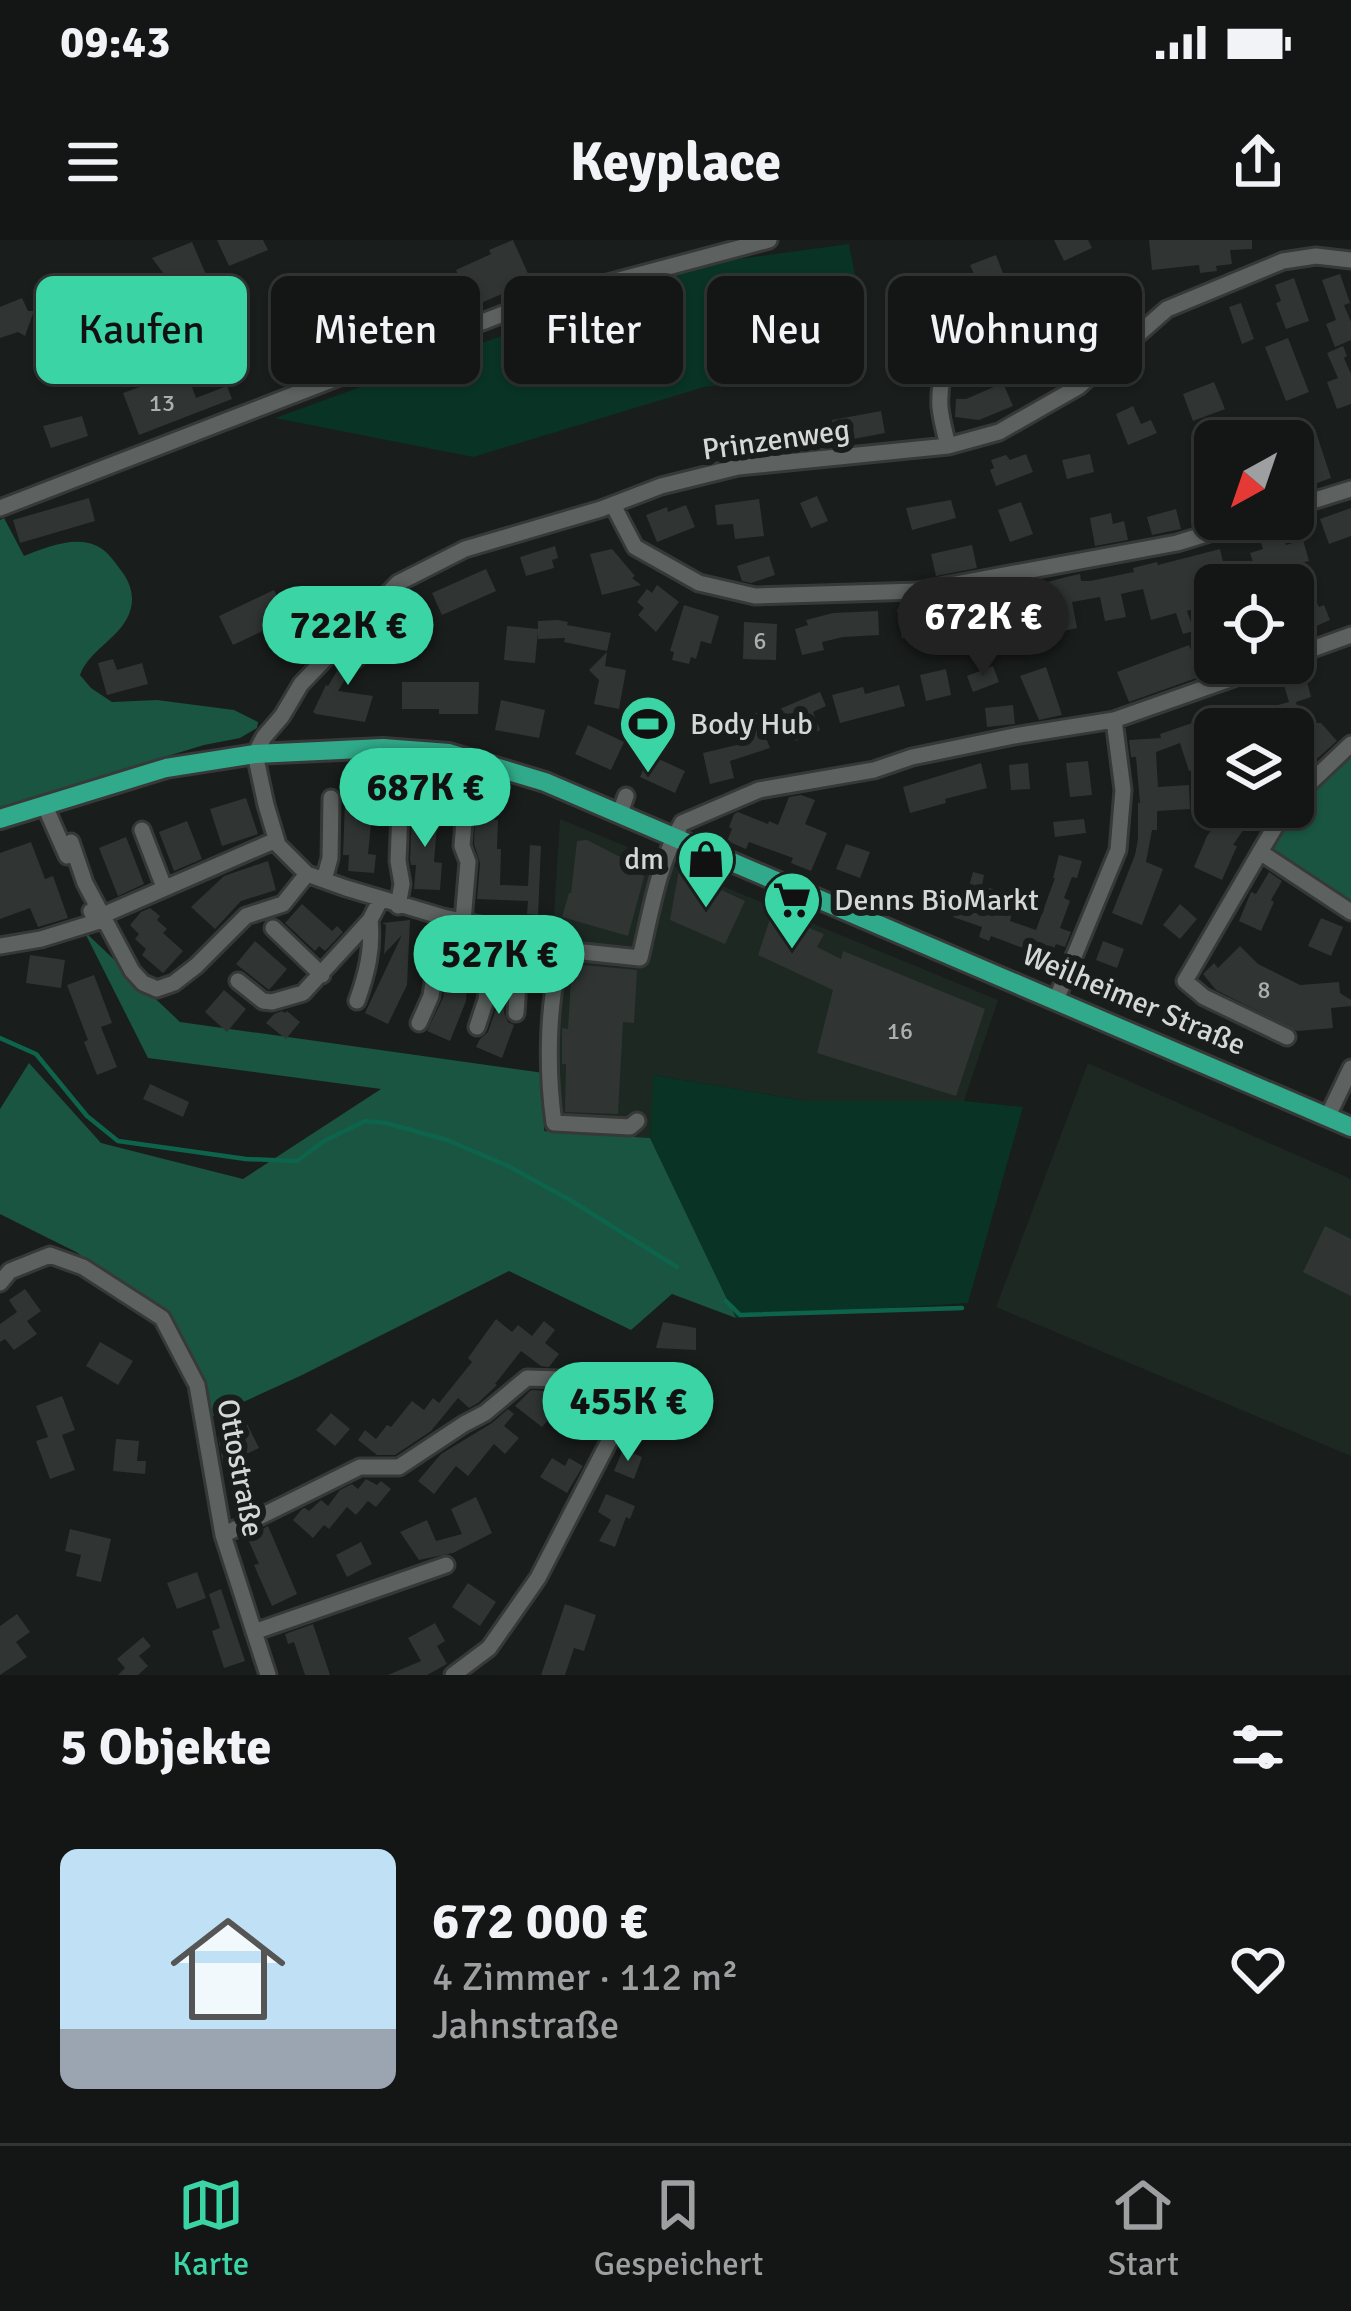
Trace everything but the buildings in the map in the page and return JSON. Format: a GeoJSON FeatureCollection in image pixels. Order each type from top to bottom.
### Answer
{"type":"FeatureCollection","features":[{"type":"Feature","properties":{"kind":"main road","name":"Weilheimer Straße"},"geometry":{"type":"LineString","coordinates":[[0,819],[166,768],[255,754],[382,748],[449,753],[623,804],[674,836],[1351,1126]]}},
{"type":"Feature","properties":{"kind":"street"},"geometry":{"type":"LineString","coordinates":[[0,508],[529,304],[769,240]]}},
{"type":"Feature","properties":{"kind":"street","name":"Prinzenweg"},"geometry":{"type":"LineString","coordinates":[[255,754],[301,683],[398,584],[465,549],[661,486],[738,467],[948,446],[999,432],[1078,387],[1166,309],[1283,261],[1316,256],[1351,260]]}},
{"type":"Feature","properties":{"kind":"street"},"geometry":{"type":"LineString","coordinates":[[942,384],[940,406],[948,446]]}},
{"type":"Feature","properties":{"kind":"street"},"geometry":{"type":"LineString","coordinates":[[1314,498],[1351,489]]}},
{"type":"Feature","properties":{"kind":"street"},"geometry":{"type":"LineString","coordinates":[[613,505],[635,548],[699,584],[755,596],[918,591],[1194,538]]}},
{"type":"Feature","properties":{"kind":"street"},"geometry":{"type":"LineString","coordinates":[[1314,648],[1351,635]]}},
{"type":"Feature","properties":{"kind":"street"},"geometry":{"type":"LineString","coordinates":[[637,1121],[631,1127],[554,1123],[549,1083],[556,972],[564,950],[640,958],[657,884],[682,823],[759,790],[874,770],[912,757],[1014,736],[1114,720],[1216,684]]}},
{"type":"Feature","properties":{"kind":"street"},"geometry":{"type":"LineString","coordinates":[[1056,1000],[1118,850],[1123,790],[1114,720]]}},
{"type":"Feature","properties":{"kind":"street"},"geometry":{"type":"LineString","coordinates":[[1314,779],[1351,744]]}},
{"type":"Feature","properties":{"kind":"street"},"geometry":{"type":"LineString","coordinates":[[255,754],[276,840],[284,853],[316,877],[398,906],[534,936],[520,955],[516,1013]]}},
{"type":"Feature","properties":{"kind":"street"},"geometry":{"type":"LineString","coordinates":[[71,842],[85,883],[132,971],[157,989],[196,966],[246,916],[283,904],[316,877],[330,859],[331,798]]}},
{"type":"Feature","properties":{"kind":"street"},"geometry":{"type":"LineString","coordinates":[[0,946],[96,922],[44,804]]}},
{"type":"Feature","properties":{"kind":"street"},"geometry":{"type":"LineString","coordinates":[[398,906],[400,812]]}},
{"type":"Feature","properties":{"kind":"street"},"geometry":{"type":"LineString","coordinates":[[463,921],[468,862],[462,846],[464,822]]}},
{"type":"Feature","properties":{"kind":"street"},"geometry":{"type":"LineString","coordinates":[[1275,828],[1185,981],[1229,1011],[1287,1037]]}},
{"type":"Feature","properties":{"kind":"street"},"geometry":{"type":"LineString","coordinates":[[142,830],[164,887]]}},
{"type":"Feature","properties":{"kind":"street"},"geometry":{"type":"LineString","coordinates":[[101,916],[276,840]]}},
{"type":"Feature","properties":{"kind":"street"},"geometry":{"type":"LineString","coordinates":[[1260,852],[1351,913]]}},
{"type":"Feature","properties":{"kind":"street"},"geometry":{"type":"LineString","coordinates":[[238,981],[262,1001],[303,993],[370,920],[381,898]]}},
{"type":"Feature","properties":{"kind":"street"},"geometry":{"type":"LineString","coordinates":[[419,1023],[431,996],[442,917]]}},
{"type":"Feature","properties":{"kind":"street"},"geometry":{"type":"LineString","coordinates":[[357,1000],[370,956],[370,920]]}},
{"type":"Feature","properties":{"kind":"street"},"geometry":{"type":"LineString","coordinates":[[273,928],[322,975]]}},
{"type":"Feature","properties":{"kind":"street"},"geometry":{"type":"LineString","coordinates":[[477,1027],[486,1000],[492,928]]}},
{"type":"Feature","properties":{"kind":"street"},"geometry":{"type":"LineString","coordinates":[[1328,1116],[1351,1068]]}},
{"type":"Feature","properties":{"kind":"street","name":"Ottostraße"},"geometry":{"type":"LineString","coordinates":[[0,1283],[10,1271],[50,1255],[82,1267],[162,1318],[197,1385],[223,1535],[268,1675]]}},
{"type":"Feature","properties":{"kind":"street"},"geometry":{"type":"LineString","coordinates":[[223,1535],[360,1467],[399,1467],[485,1413],[527,1378],[583,1385],[613,1382],[621,1418],[538,1578],[489,1648],[453,1675]]}},
{"type":"Feature","properties":{"kind":"street"},"geometry":{"type":"LineString","coordinates":[[254,1631],[446,1564]]}},
{"type":"Feature","properties":{"kind":"shaded area"},"geometry":{"type":"Polygon","coordinates":[[[560,819],[998,1000],[964,1101],[807,1101],[654,1075],[650,1138],[543,1131],[560,819]]]}},
{"type":"Feature","properties":{"kind":"shaded area"},"geometry":{"type":"Polygon","coordinates":[[[1088,1063],[1351,1179],[1351,1456],[996,1307],[1088,1063]]]}},
{"type":"Feature","properties":{"kind":"green space"},"geometry":{"type":"Polygon","coordinates":[[[849,244],[855,276],[707,276],[707,384],[733,384],[704,387],[473,457],[275,418],[369,384],[480,384],[480,344],[504,335],[504,384],[683,384],[683,276],[667,276],[700,264],[849,244]]]}},
{"type":"Feature","properties":{"kind":"green space"},"geometry":{"type":"Polygon","coordinates":[[[4,518],[24,556],[60,544],[88,543],[108,554],[128,581],[132,598],[127,618],[80,675],[91,688],[112,702],[157,700],[234,710],[258,722],[257,728],[240,738],[0,807],[0,520],[4,518]]]}},
{"type":"Feature","properties":{"kind":"green space"},"geometry":{"type":"Polygon","coordinates":[[[1351,747],[1351,909],[1267,850],[1279,828],[1314,828],[1314,783],[1351,747]]]}},
{"type":"Feature","properties":{"kind":"green space"},"geometry":{"type":"Polygon","coordinates":[[[84,931],[180,1022],[544,1073],[544,1131],[650,1138],[736,1318],[672,1294],[631,1330],[509,1271],[206,1419],[166,1314],[76,1252],[0,1214],[0,1109],[29,1063],[101,1143],[243,1179],[381,1089],[148,1058],[84,931]]]}},
{"type":"Feature","properties":{"kind":"green space"},"geometry":{"type":"Polygon","coordinates":[[[653,1075],[807,1101],[964,1101],[1023,1107],[968,1303],[736,1318],[650,1138],[653,1075]]]}},
{"type":"Feature","properties":{"kind":"waterway"},"geometry":{"type":"LineString","coordinates":[[0,1038],[36,1054],[87,1116],[118,1141],[246,1159],[297,1161],[365,1121],[386,1123],[447,1140],[508,1166],[677,1267]]}},
{"type":"Feature","properties":{"kind":"waterway"},"geometry":{"type":"LineString","coordinates":[[726,1301],[740,1315],[962,1308]]}},
{"type":"Feature","properties":{"kind":"place","name":"Body Hub"},"geometry":{"type":"Point","coordinates":[648,775]}},
{"type":"Feature","properties":{"kind":"place","name":"dm"},"geometry":{"type":"Point","coordinates":[706,910]}},
{"type":"Feature","properties":{"kind":"place","name":"Denns BioMarkt"},"geometry":{"type":"Point","coordinates":[792,951]}}]}
